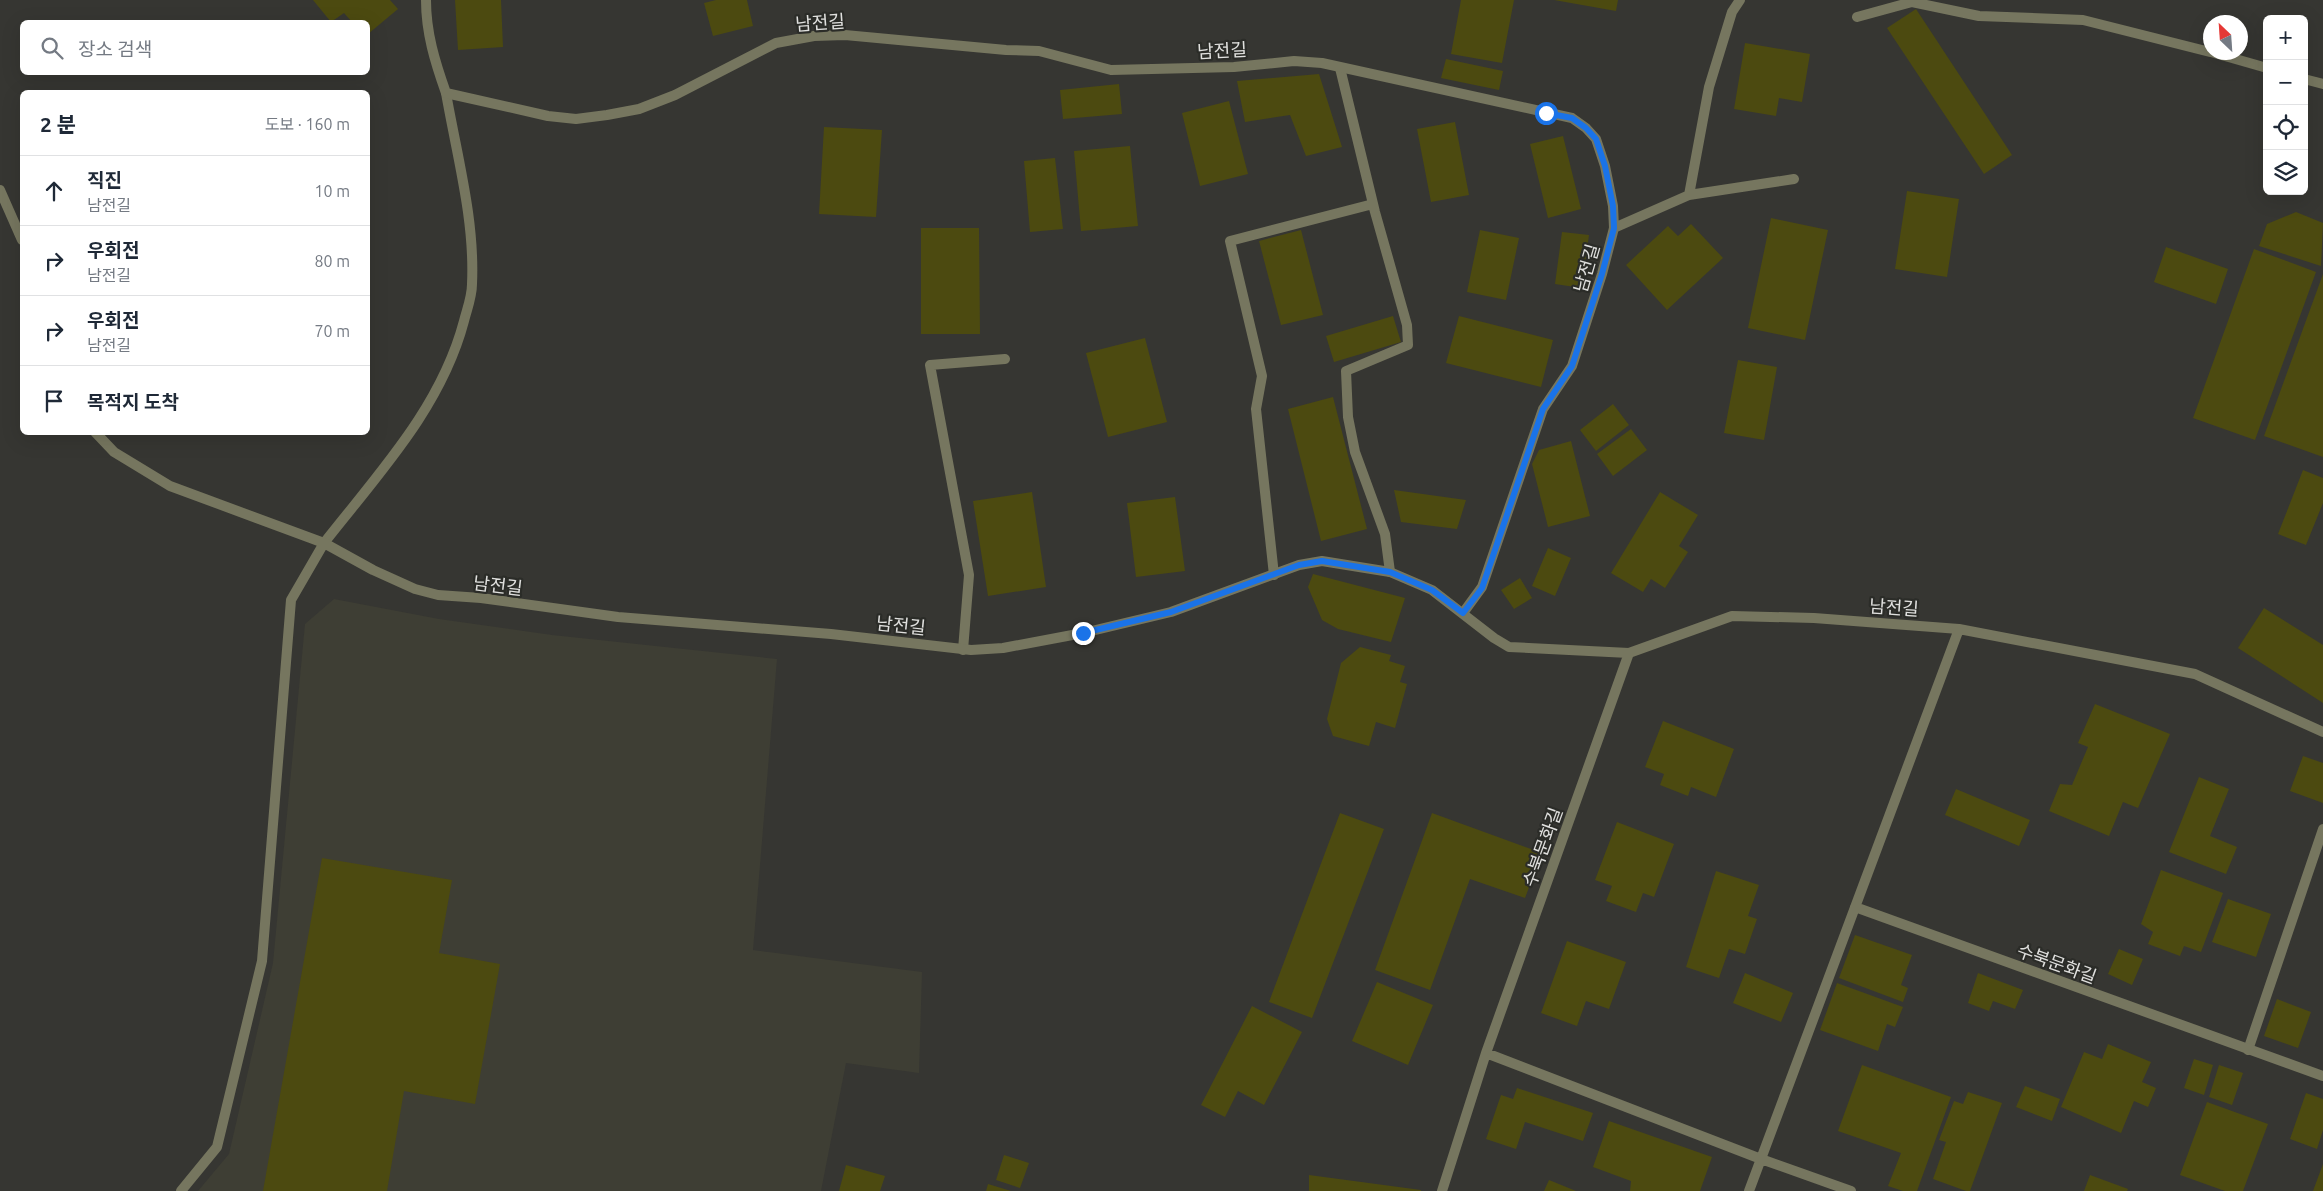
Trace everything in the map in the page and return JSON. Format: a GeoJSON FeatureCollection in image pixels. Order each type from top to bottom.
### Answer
{"type":"FeatureCollection","features":[{"type":"Feature","properties":{"kind":"street"},"geometry":{"type":"LineString","coordinates":[[181,1191],[216,1147],[262,961],[292,600],[324,543],[393,458],[422,416],[458,344],[472,286],[473,251],[467,208],[446,94],[432,54],[426,21],[426,0]]}},
{"type":"Feature","properties":{"kind":"street"},"geometry":{"type":"LineString","coordinates":[[1689,195],[1710,87],[1732,12],[1740,0]]}},
{"type":"Feature","properties":{"kind":"street"},"geometry":{"type":"LineString","coordinates":[[1857,17],[1912,2],[1979,16],[2083,20],[2203,50]]}},
{"type":"Feature","properties":{"kind":"street","name":"남전길"},"geometry":{"type":"LineString","coordinates":[[446,94],[576,119],[607,115],[639,110],[675,95],[776,43],[829,36],[1039,51],[1112,70],[1234,67],[1294,62],[1340,68],[1572,118],[1586,128],[1596,139],[1605,166],[1613,206],[1614,228],[1602,274],[1572,366],[1543,409],[1482,588],[1463,613]]}},
{"type":"Feature","properties":{"kind":"street"},"geometry":{"type":"LineString","coordinates":[[2239,60],[2263,67]]}},
{"type":"Feature","properties":{"kind":"street"},"geometry":{"type":"LineString","coordinates":[[1340,68],[1373,204],[1407,325],[1408,345],[1346,371],[1348,417],[1355,452],[1385,534],[1390,572]]}},
{"type":"Feature","properties":{"kind":"street"},"geometry":{"type":"LineString","coordinates":[[2308,80],[2323,84]]}},
{"type":"Feature","properties":{"kind":"street"},"geometry":{"type":"LineString","coordinates":[[1614,228],[1689,195],[1794,180]]}},
{"type":"Feature","properties":{"kind":"street"},"geometry":{"type":"LineString","coordinates":[[0,190],[20,235]]}},
{"type":"Feature","properties":{"kind":"street"},"geometry":{"type":"LineString","coordinates":[[1274,575],[1256,409],[1262,376],[1230,241],[1373,204]]}},
{"type":"Feature","properties":{"kind":"street"},"geometry":{"type":"LineString","coordinates":[[963,650],[969,575],[930,365],[1005,359]]}},
{"type":"Feature","properties":{"kind":"street","name":"남전길"},"geometry":{"type":"LineString","coordinates":[[98,435],[114,452],[170,486],[324,543],[406,585],[438,595],[481,598],[627,618],[831,634],[963,650],[1003,648],[1083,633],[1171,612],[1299,565],[1322,561],[1390,572],[1432,590],[1494,638],[1509,647],[1629,653],[1732,616],[1814,618],[1959,629],[2194,674],[2323,732]]}},
{"type":"Feature","properties":{"kind":"street"},"geometry":{"type":"LineString","coordinates":[[1749,1191],[1959,629]]}},
{"type":"Feature","properties":{"kind":"street","name":"수북문화길"},"geometry":{"type":"LineString","coordinates":[[1442,1191],[1486,1053],[1629,653]]}},
{"type":"Feature","properties":{"kind":"street"},"geometry":{"type":"LineString","coordinates":[[2248,1050],[2323,829]]}},
{"type":"Feature","properties":{"kind":"street","name":"수북문화길"},"geometry":{"type":"LineString","coordinates":[[1855,907],[2323,1076]]}},
{"type":"Feature","properties":{"kind":"street"},"geometry":{"type":"LineString","coordinates":[[1486,1053],[1761,1159],[1851,1191]]}},
{"type":"Feature","properties":{"kind":"shaded area"},"geometry":{"type":"Polygon","coordinates":[[[334,599],[439,619],[552,635],[777,659],[753,950],[922,972],[919,1073],[846,1063],[821,1191],[198,1191],[229,1154],[273,963],[305,624],[334,599]]]}},
{"type":"Feature","properties":{"kind":"building"},"geometry":{"type":"Polygon","coordinates":[[[313,0],[390,0],[398,9],[370,32],[370,20],[350,20],[344,13],[334,20],[329,20],[313,0]]]}},
{"type":"Feature","properties":{"kind":"building"},"geometry":{"type":"Polygon","coordinates":[[[455,0],[501,0],[503,47],[458,50],[455,0]]]}},
{"type":"Feature","properties":{"kind":"building"},"geometry":{"type":"Polygon","coordinates":[[[716,0],[747,0],[753,26],[713,36],[704,3],[716,0]]]}},
{"type":"Feature","properties":{"kind":"building"},"geometry":{"type":"Polygon","coordinates":[[[1461,0],[1514,0],[1502,63],[1451,54],[1461,0]]]}},
{"type":"Feature","properties":{"kind":"building"},"geometry":{"type":"Polygon","coordinates":[[[1554,0],[1618,0],[1616,11],[1554,0]]]}},
{"type":"Feature","properties":{"kind":"building"},"geometry":{"type":"Polygon","coordinates":[[[1916,9],[2012,155],[1984,174],[1887,28],[1916,9]]]}},
{"type":"Feature","properties":{"kind":"building"},"geometry":{"type":"Polygon","coordinates":[[[1745,43],[1810,54],[1802,102],[1779,98],[1776,116],[1734,109],[1745,43]]]}},
{"type":"Feature","properties":{"kind":"building"},"geometry":{"type":"Polygon","coordinates":[[[1446,59],[1503,71],[1499,90],[1441,78],[1446,59]]]}},
{"type":"Feature","properties":{"kind":"building"},"geometry":{"type":"Polygon","coordinates":[[[1319,74],[1342,147],[1306,156],[1290,115],[1245,122],[1237,81],[1319,74]]]}},
{"type":"Feature","properties":{"kind":"building"},"geometry":{"type":"Polygon","coordinates":[[[1119,84],[1122,114],[1063,119],[1060,90],[1119,84]]]}},
{"type":"Feature","properties":{"kind":"building"},"geometry":{"type":"Polygon","coordinates":[[[1229,101],[1248,174],[1200,186],[1182,113],[1229,101]]]}},
{"type":"Feature","properties":{"kind":"building"},"geometry":{"type":"Polygon","coordinates":[[[1455,122],[1469,195],[1431,202],[1417,129],[1455,122]]]}},
{"type":"Feature","properties":{"kind":"building"},"geometry":{"type":"Polygon","coordinates":[[[824,127],[882,130],[876,217],[819,214],[824,127]]]}},
{"type":"Feature","properties":{"kind":"building"},"geometry":{"type":"Polygon","coordinates":[[[1563,136],[1581,209],[1548,218],[1530,144],[1563,136]]]}},
{"type":"Feature","properties":{"kind":"building"},"geometry":{"type":"Polygon","coordinates":[[[1130,146],[1138,226],[1081,231],[1074,151],[1130,146]]]}},
{"type":"Feature","properties":{"kind":"building"},"geometry":{"type":"Polygon","coordinates":[[[1055,158],[1063,229],[1030,232],[1024,161],[1055,158]]]}},
{"type":"Feature","properties":{"kind":"building"},"geometry":{"type":"Polygon","coordinates":[[[1907,191],[1959,199],[1947,277],[1895,269],[1907,191]]]}},
{"type":"Feature","properties":{"kind":"building"},"geometry":{"type":"Polygon","coordinates":[[[2296,212],[2323,223],[2321,266],[2259,246],[2267,224],[2296,212]]]}},
{"type":"Feature","properties":{"kind":"building"},"geometry":{"type":"Polygon","coordinates":[[[1771,218],[1828,230],[1805,340],[1748,328],[1771,218]]]}},
{"type":"Feature","properties":{"kind":"building"},"geometry":{"type":"Polygon","coordinates":[[[1691,224],[1723,258],[1667,310],[1626,265],[1668,226],[1678,236],[1691,224]]]}},
{"type":"Feature","properties":{"kind":"building"},"geometry":{"type":"Polygon","coordinates":[[[921,228],[979,228],[980,334],[921,334],[921,228]]]}},
{"type":"Feature","properties":{"kind":"building"},"geometry":{"type":"Polygon","coordinates":[[[1301,230],[1323,315],[1281,325],[1259,241],[1301,230]]]}},
{"type":"Feature","properties":{"kind":"building"},"geometry":{"type":"Polygon","coordinates":[[[1480,230],[1519,238],[1506,300],[1467,292],[1480,230]]]}},
{"type":"Feature","properties":{"kind":"building"},"geometry":{"type":"Polygon","coordinates":[[[1562,232],[1589,235],[1582,288],[1555,284],[1562,232]]]}},
{"type":"Feature","properties":{"kind":"building"},"geometry":{"type":"Polygon","coordinates":[[[2166,247],[2228,269],[2216,304],[2154,282],[2166,247]]]}},
{"type":"Feature","properties":{"kind":"building"},"geometry":{"type":"Polygon","coordinates":[[[2254,249],[2316,272],[2255,440],[2193,418],[2254,249]]]}},
{"type":"Feature","properties":{"kind":"building"},"geometry":{"type":"Polygon","coordinates":[[[2323,274],[2323,457],[2264,436],[2323,274]]]}},
{"type":"Feature","properties":{"kind":"building"},"geometry":{"type":"Polygon","coordinates":[[[1393,316],[1401,342],[1334,362],[1326,336],[1393,316]]]}},
{"type":"Feature","properties":{"kind":"building"},"geometry":{"type":"Polygon","coordinates":[[[1459,316],[1553,340],[1541,387],[1446,363],[1459,316]]]}},
{"type":"Feature","properties":{"kind":"building"},"geometry":{"type":"Polygon","coordinates":[[[1145,338],[1167,422],[1108,437],[1086,353],[1145,338]]]}},
{"type":"Feature","properties":{"kind":"building"},"geometry":{"type":"Polygon","coordinates":[[[1738,360],[1777,367],[1764,440],[1724,433],[1738,360]]]}},
{"type":"Feature","properties":{"kind":"building"},"geometry":{"type":"Polygon","coordinates":[[[1333,397],[1367,529],[1321,541],[1288,409],[1333,397]]]}},
{"type":"Feature","properties":{"kind":"building"},"geometry":{"type":"Polygon","coordinates":[[[1613,404],[1629,425],[1596,451],[1580,430],[1613,404]]]}},
{"type":"Feature","properties":{"kind":"building"},"geometry":{"type":"Polygon","coordinates":[[[1631,429],[1647,450],[1613,476],[1597,454],[1631,429]]]}},
{"type":"Feature","properties":{"kind":"building"},"geometry":{"type":"Polygon","coordinates":[[[1571,441],[1590,516],[1548,527],[1532,464],[1539,450],[1571,441]]]}},
{"type":"Feature","properties":{"kind":"building"},"geometry":{"type":"Polygon","coordinates":[[[2303,470],[2323,478],[2323,503],[2306,545],[2278,534],[2303,470]]]}},
{"type":"Feature","properties":{"kind":"building"},"geometry":{"type":"Polygon","coordinates":[[[1394,490],[1466,500],[1457,529],[1401,522],[1394,490]]]}},
{"type":"Feature","properties":{"kind":"building"},"geometry":{"type":"Polygon","coordinates":[[[1032,492],[1046,587],[988,596],[973,501],[1032,492]]]}},
{"type":"Feature","properties":{"kind":"building"},"geometry":{"type":"Polygon","coordinates":[[[1660,492],[1698,515],[1679,546],[1688,552],[1665,588],[1651,579],[1643,592],[1611,573],[1660,492]]]}},
{"type":"Feature","properties":{"kind":"building"},"geometry":{"type":"Polygon","coordinates":[[[1175,497],[1185,571],[1136,577],[1127,503],[1175,497]]]}},
{"type":"Feature","properties":{"kind":"building"},"geometry":{"type":"Polygon","coordinates":[[[1548,548],[1571,558],[1555,596],[1532,586],[1548,548]]]}},
{"type":"Feature","properties":{"kind":"building"},"geometry":{"type":"Polygon","coordinates":[[[1313,574],[1405,598],[1391,642],[1338,629],[1322,620],[1308,587],[1313,574]]]}},
{"type":"Feature","properties":{"kind":"building"},"geometry":{"type":"Polygon","coordinates":[[[1520,578],[1532,598],[1514,609],[1501,590],[1520,578]]]}},
{"type":"Feature","properties":{"kind":"building"},"geometry":{"type":"Polygon","coordinates":[[[2264,608],[2323,645],[2323,703],[2238,648],[2264,608]]]}},
{"type":"Feature","properties":{"kind":"building"},"geometry":{"type":"Polygon","coordinates":[[[1360,647],[1391,655],[1389,661],[1405,666],[1400,682],[1407,684],[1395,728],[1376,722],[1369,746],[1333,736],[1327,719],[1341,663],[1360,647]]]}},
{"type":"Feature","properties":{"kind":"building"},"geometry":{"type":"Polygon","coordinates":[[[2095,704],[2170,734],[2138,808],[2123,802],[2109,836],[2049,811],[2060,784],[2072,785],[2088,747],[2078,743],[2095,704]]]}},
{"type":"Feature","properties":{"kind":"building"},"geometry":{"type":"Polygon","coordinates":[[[1663,721],[1734,749],[1716,797],[1691,787],[1688,796],[1660,785],[1664,774],[1645,767],[1663,721]]]}},
{"type":"Feature","properties":{"kind":"building"},"geometry":{"type":"Polygon","coordinates":[[[2303,756],[2323,763],[2323,803],[2290,791],[2303,756]]]}},
{"type":"Feature","properties":{"kind":"building"},"geometry":{"type":"Polygon","coordinates":[[[2199,777],[2229,789],[2210,836],[2237,847],[2226,874],[2169,852],[2199,777]]]}},
{"type":"Feature","properties":{"kind":"building"},"geometry":{"type":"Polygon","coordinates":[[[1956,789],[2030,820],[2019,846],[1945,815],[1956,789]]]}},
{"type":"Feature","properties":{"kind":"building"},"geometry":{"type":"Polygon","coordinates":[[[1340,813],[1384,829],[1312,1018],[1269,1002],[1340,813]]]}},
{"type":"Feature","properties":{"kind":"building"},"geometry":{"type":"Polygon","coordinates":[[[1432,813],[1542,853],[1525,898],[1470,879],[1430,990],[1375,970],[1432,813]]]}},
{"type":"Feature","properties":{"kind":"building"},"geometry":{"type":"Polygon","coordinates":[[[1617,822],[1674,844],[1654,897],[1643,893],[1636,912],[1606,901],[1612,886],[1595,880],[1617,822]]]}},
{"type":"Feature","properties":{"kind":"building"},"geometry":{"type":"Polygon","coordinates":[[[322,858],[452,880],[439,953],[500,964],[475,1104],[404,1091],[387,1191],[263,1191],[322,858]]]}},
{"type":"Feature","properties":{"kind":"building"},"geometry":{"type":"Polygon","coordinates":[[[2161,870],[2223,893],[2201,952],[2184,946],[2180,956],[2148,944],[2153,932],[2141,924],[2161,870]]]}},
{"type":"Feature","properties":{"kind":"building"},"geometry":{"type":"Polygon","coordinates":[[[1716,871],[1759,885],[1748,916],[1757,919],[1745,954],[1729,949],[1719,978],[1686,967],[1716,871]]]}},
{"type":"Feature","properties":{"kind":"building"},"geometry":{"type":"Polygon","coordinates":[[[2228,899],[2271,914],[2256,957],[2212,942],[2228,899]]]}},
{"type":"Feature","properties":{"kind":"building"},"geometry":{"type":"Polygon","coordinates":[[[1855,935],[1912,955],[1901,985],[1908,988],[1903,1002],[1839,978],[1855,935]]]}},
{"type":"Feature","properties":{"kind":"building"},"geometry":{"type":"Polygon","coordinates":[[[1567,941],[1626,962],[1609,1009],[1586,1001],[1577,1026],[1541,1013],[1567,941]]]}},
{"type":"Feature","properties":{"kind":"building"},"geometry":{"type":"Polygon","coordinates":[[[2119,949],[2143,959],[2132,985],[2108,974],[2119,949]]]}},
{"type":"Feature","properties":{"kind":"building"},"geometry":{"type":"Polygon","coordinates":[[[1745,973],[1793,993],[1781,1022],[1733,1003],[1745,973]]]}},
{"type":"Feature","properties":{"kind":"building"},"geometry":{"type":"Polygon","coordinates":[[[1978,973],[2023,990],[2015,1009],[1993,1001],[1989,1011],[1968,1003],[1978,973]]]}},
{"type":"Feature","properties":{"kind":"building"},"geometry":{"type":"Polygon","coordinates":[[[1377,982],[1433,1005],[1408,1065],[1352,1041],[1377,982]]]}},
{"type":"Feature","properties":{"kind":"building"},"geometry":{"type":"Polygon","coordinates":[[[1837,983],[1903,1007],[1895,1027],[1887,1024],[1878,1051],[1820,1030],[1837,983]]]}},
{"type":"Feature","properties":{"kind":"building"},"geometry":{"type":"Polygon","coordinates":[[[2277,999],[2311,1012],[2298,1048],[2264,1036],[2277,999]]]}},
{"type":"Feature","properties":{"kind":"building"},"geometry":{"type":"Polygon","coordinates":[[[1252,1006],[1302,1032],[1264,1105],[1238,1091],[1225,1117],[1201,1105],[1252,1006]]]}},
{"type":"Feature","properties":{"kind":"building"},"geometry":{"type":"Polygon","coordinates":[[[2108,1044],[2151,1062],[2142,1082],[2156,1088],[2148,1107],[2134,1101],[2121,1133],[2061,1107],[2084,1052],[2102,1059],[2108,1044]]]}},
{"type":"Feature","properties":{"kind":"building"},"geometry":{"type":"Polygon","coordinates":[[[2194,1059],[2213,1065],[2204,1095],[2184,1088],[2194,1059]]]}},
{"type":"Feature","properties":{"kind":"building"},"geometry":{"type":"Polygon","coordinates":[[[1862,1065],[1951,1097],[1917,1191],[1903,1191],[1888,1186],[1901,1153],[1838,1131],[1862,1065]]]}},
{"type":"Feature","properties":{"kind":"building"},"geometry":{"type":"Polygon","coordinates":[[[2219,1065],[2243,1073],[2232,1105],[2209,1097],[2219,1065]]]}},
{"type":"Feature","properties":{"kind":"building"},"geometry":{"type":"Polygon","coordinates":[[[2025,1086],[2060,1099],[2052,1121],[2016,1107],[2025,1086]]]}},
{"type":"Feature","properties":{"kind":"building"},"geometry":{"type":"Polygon","coordinates":[[[1517,1088],[1593,1113],[1583,1141],[1525,1122],[1516,1149],[1486,1139],[1501,1095],[1513,1099],[1517,1088]]]}},
{"type":"Feature","properties":{"kind":"building"},"geometry":{"type":"Polygon","coordinates":[[[1968,1092],[2002,1103],[1970,1191],[1966,1191],[1933,1179],[1946,1142],[1939,1140],[1954,1101],[1963,1104],[1968,1092]]]}},
{"type":"Feature","properties":{"kind":"building"},"geometry":{"type":"Polygon","coordinates":[[[2306,1093],[2323,1099],[2323,1130],[2317,1149],[2290,1139],[2306,1093]]]}},
{"type":"Feature","properties":{"kind":"building"},"geometry":{"type":"Polygon","coordinates":[[[2207,1102],[2268,1124],[2243,1191],[2225,1191],[2180,1175],[2207,1102]]]}},
{"type":"Feature","properties":{"kind":"building"},"geometry":{"type":"Polygon","coordinates":[[[1609,1121],[1712,1157],[1700,1191],[1630,1191],[1631,1181],[1593,1167],[1609,1121]]]}},
{"type":"Feature","properties":{"kind":"building"},"geometry":{"type":"Polygon","coordinates":[[[1004,1155],[1029,1163],[1020,1188],[996,1180],[1004,1155]]]}},
{"type":"Feature","properties":{"kind":"building"},"geometry":{"type":"Polygon","coordinates":[[[2323,1164],[2323,1191],[2313,1191],[2323,1164]]]}},
{"type":"Feature","properties":{"kind":"building"},"geometry":{"type":"Polygon","coordinates":[[[846,1165],[885,1176],[880,1191],[839,1191],[846,1165]]]}},
{"type":"Feature","properties":{"kind":"building"},"geometry":{"type":"Polygon","coordinates":[[[1309,1175],[1421,1190],[1421,1191],[1309,1191],[1309,1175]]]}},
{"type":"Feature","properties":{"kind":"building"},"geometry":{"type":"Polygon","coordinates":[[[2090,1175],[2128,1189],[2127,1191],[2084,1191],[2090,1175]]]}},
{"type":"Feature","properties":{"kind":"building"},"geometry":{"type":"Polygon","coordinates":[[[1549,1180],[1576,1191],[1544,1191],[1549,1180]]]}},
{"type":"Feature","properties":{"kind":"building"},"geometry":{"type":"Polygon","coordinates":[[[988,1184],[1011,1191],[986,1191],[988,1184]]]}},
{"type":"Feature","properties":{"kind":"route"},"geometry":{"type":"LineString","coordinates":[[1083,633],[1171,612],[1299,565],[1322,561],[1346,563],[1390,572],[1432,590],[1463,613],[1482,588],[1543,409],[1572,366],[1602,274],[1614,228],[1613,206],[1605,166],[1596,139],[1586,128],[1572,118],[1546,113]]}}]}
